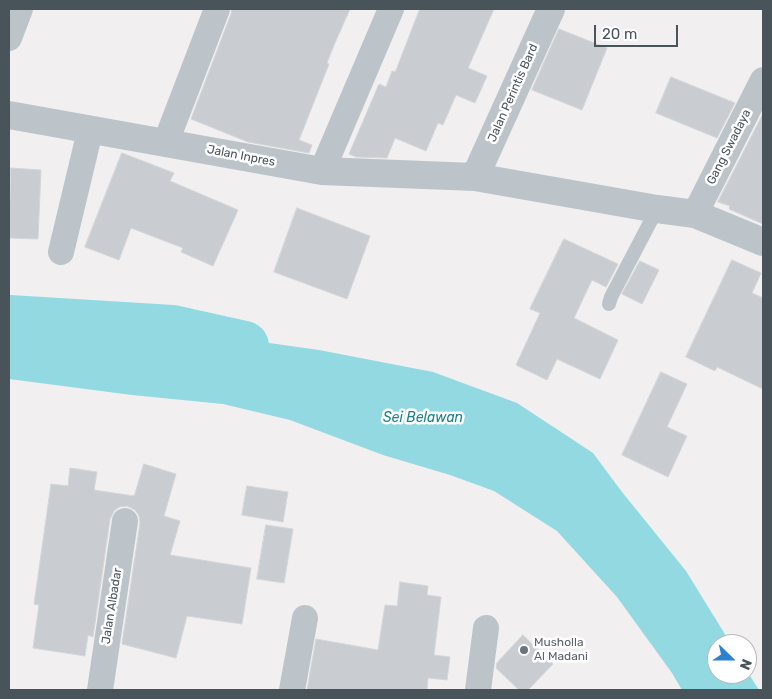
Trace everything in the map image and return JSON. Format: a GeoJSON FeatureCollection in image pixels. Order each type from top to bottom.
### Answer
{"type":"FeatureCollection","features":[{"type":"Feature","properties":{"kind":"street"},"geometry":{"type":"LineString","coordinates":[[9,38],[20,9]]}},
{"type":"Feature","properties":{"kind":"street"},"geometry":{"type":"LineString","coordinates":[[166,142],[217,9]]}},
{"type":"Feature","properties":{"kind":"street"},"geometry":{"type":"LineString","coordinates":[[322,171],[391,9]]}},
{"type":"Feature","properties":{"kind":"street","name":"Jalan Perintis Bard"},"geometry":{"type":"LineString","coordinates":[[475,177],[551,9]]}},
{"type":"Feature","properties":{"kind":"street","name":"Gang Swadaya"},"geometry":{"type":"LineString","coordinates":[[695,214],[763,80]]}},
{"type":"Feature","properties":{"kind":"street","name":"Jalan Inpres"},"geometry":{"type":"LineString","coordinates":[[9,115],[322,171],[475,177],[695,214],[763,242]]}},
{"type":"Feature","properties":{"kind":"street"},"geometry":{"type":"LineString","coordinates":[[61,252],[90,131]]}},
{"type":"Feature","properties":{"kind":"street","name":"Jalan Albadar"},"geometry":{"type":"LineString","coordinates":[[100,690],[125,521]]}},
{"type":"Feature","properties":{"kind":"street"},"geometry":{"type":"LineString","coordinates":[[292,690],[304,618]]}},
{"type":"Feature","properties":{"kind":"street"},"geometry":{"type":"LineString","coordinates":[[478,690],[486,628]]}},
{"type":"Feature","properties":{"kind":"lane"},"geometry":{"type":"LineString","coordinates":[[609,304],[657,209]]}},
{"type":"Feature","properties":{"kind":"water","name":"Sei Belawan"},"geometry":{"type":"Polygon","coordinates":[[[9,320],[84,327],[184,331],[319,350],[433,372],[517,403],[593,453],[686,571],[725,634],[707,634],[707,684],[755,684],[759,690],[682,690],[672,673],[617,597],[557,531],[494,491],[450,475],[383,455],[290,420],[223,404],[132,395],[9,379],[9,320]]]}},
{"type":"Feature","properties":{"kind":"building"},"geometry":{"type":"Polygon","coordinates":[[[232,9],[350,9],[334,45],[327,63],[329,64],[299,140],[312,145],[309,153],[248,142],[191,119],[232,9]]]}},
{"type":"Feature","properties":{"kind":"building"},"geometry":{"type":"Polygon","coordinates":[[[420,9],[494,9],[468,68],[487,76],[475,103],[456,95],[443,125],[438,123],[426,151],[395,138],[387,158],[356,157],[349,154],[379,84],[386,87],[392,71],[395,72],[420,9]]]}},
{"type":"Feature","properties":{"kind":"building"},"geometry":{"type":"Polygon","coordinates":[[[559,29],[607,48],[582,110],[532,90],[559,29]]]}},
{"type":"Feature","properties":{"kind":"building"},"geometry":{"type":"Polygon","coordinates":[[[671,77],[735,103],[717,138],[656,113],[671,77]]]}},
{"type":"Feature","properties":{"kind":"building"},"geometry":{"type":"Polygon","coordinates":[[[763,114],[763,224],[729,209],[730,206],[718,202],[763,114]]]}},
{"type":"Feature","properties":{"kind":"building"},"geometry":{"type":"Polygon","coordinates":[[[122,153],[174,173],[170,181],[238,210],[213,266],[181,252],[183,248],[131,228],[119,260],[85,247],[122,153]]]}},
{"type":"Feature","properties":{"kind":"building"},"geometry":{"type":"Polygon","coordinates":[[[11,168],[41,170],[38,239],[9,238],[11,168]]]}},
{"type":"Feature","properties":{"kind":"building"},"geometry":{"type":"Polygon","coordinates":[[[297,208],[370,236],[347,299],[274,272],[297,208]]]}},
{"type":"Feature","properties":{"kind":"building"},"geometry":{"type":"Polygon","coordinates":[[[564,239],[618,264],[606,287],[592,280],[574,318],[618,340],[600,379],[557,359],[547,380],[516,365],[540,313],[530,309],[564,239]]]}},
{"type":"Feature","properties":{"kind":"building"},"geometry":{"type":"Polygon","coordinates":[[[732,260],[761,273],[752,293],[763,298],[763,389],[717,367],[715,371],[686,357],[732,260]]]}},
{"type":"Feature","properties":{"kind":"building"},"geometry":{"type":"Polygon","coordinates":[[[640,261],[659,270],[642,304],[622,294],[640,261]]]}},
{"type":"Feature","properties":{"kind":"building"},"geometry":{"type":"Polygon","coordinates":[[[661,372],[687,384],[667,427],[687,436],[668,477],[622,455],[661,372]]]}},
{"type":"Feature","properties":{"kind":"building"},"geometry":{"type":"Polygon","coordinates":[[[144,464],[176,474],[164,516],[180,521],[170,555],[251,568],[242,624],[187,616],[176,658],[122,644],[140,523],[139,516],[135,510],[127,506],[119,507],[114,511],[110,519],[93,637],[88,635],[85,656],[33,648],[39,605],[34,604],[51,484],[68,486],[70,468],[97,472],[94,490],[134,496],[144,464]]]}},
{"type":"Feature","properties":{"kind":"building"},"geometry":{"type":"Polygon","coordinates":[[[247,486],[288,492],[283,522],[242,515],[247,486]]]}},
{"type":"Feature","properties":{"kind":"building"},"geometry":{"type":"Polygon","coordinates":[[[266,525],[293,529],[284,583],[257,579],[266,525]]]}},
{"type":"Feature","properties":{"kind":"building"},"geometry":{"type":"Polygon","coordinates":[[[400,582],[428,586],[427,595],[441,597],[434,655],[450,657],[447,680],[428,678],[427,690],[307,690],[316,639],[378,650],[385,605],[397,606],[400,582]]]}},
{"type":"Feature","properties":{"kind":"building","name":"Musholla Al Madani"},"geometry":{"type":"Polygon","coordinates":[[[523,635],[553,664],[528,690],[519,690],[496,668],[497,663],[523,635]]]}},
{"type":"Feature","properties":{"kind":"waterway","name":"Sei Belawan"},"geometry":{"type":"LineString","coordinates":[[9,320],[172,330],[244,346]]}},
{"type":"Feature","properties":{"kind":"place","name":"Musholla Al Madani"},"geometry":{"type":"Point","coordinates":[524,650]}}]}
